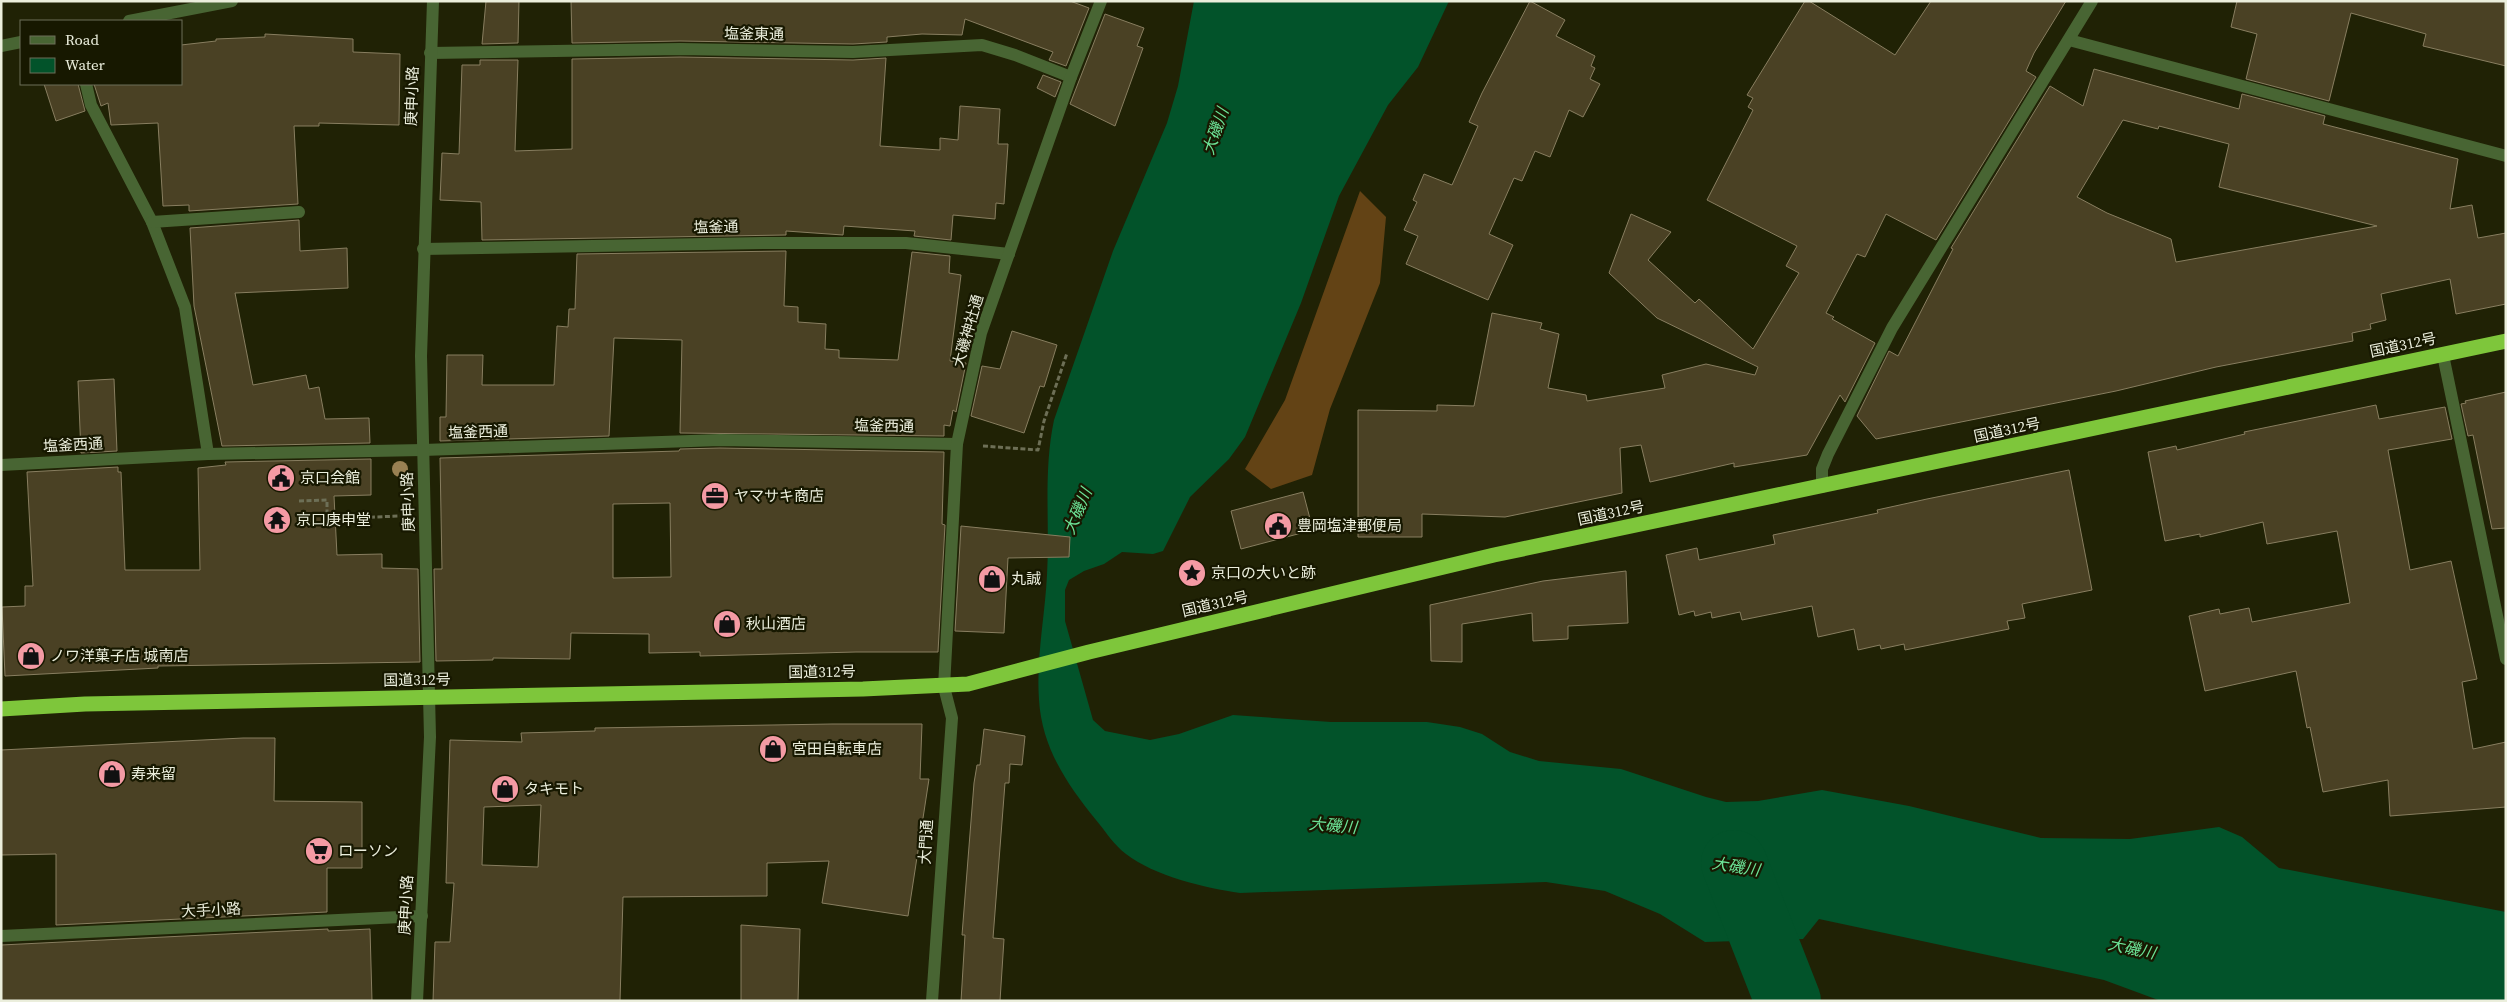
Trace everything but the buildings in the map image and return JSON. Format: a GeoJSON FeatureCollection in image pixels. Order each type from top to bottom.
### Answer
{"type":"FeatureCollection","features":[{"type":"Feature","properties":{"kind":"highway","name":"国道312号"},"geometry":{"type":"LineString","coordinates":[[1,709],[85,704],[944,687],[968,684],[1089,652],[1494,556],[2506,341]]}},
{"type":"Feature","properties":{"kind":"street"},"geometry":{"type":"LineString","coordinates":[[134,20],[232,1]]}},
{"type":"Feature","properties":{"kind":"street","name":"庚申小路"},"geometry":{"type":"LineString","coordinates":[[416,1001],[430,737],[421,356],[423,249],[433,1]]}},
{"type":"Feature","properties":{"kind":"street","name":"大磯神社通"},"geometry":{"type":"LineString","coordinates":[[944,687],[957,444],[981,333],[1071,77],[1101,1]]}},
{"type":"Feature","properties":{"kind":"street"},"geometry":{"type":"LineString","coordinates":[[1822,487],[1822,469],[1828,454],[1892,328],[2092,1]]}},
{"type":"Feature","properties":{"kind":"street"},"geometry":{"type":"LineString","coordinates":[[2069,40],[2506,156]]}},
{"type":"Feature","properties":{"kind":"street"},"geometry":{"type":"LineString","coordinates":[[1,46],[20,42]]}},
{"type":"Feature","properties":{"kind":"street","name":"塩釜東通"},"geometry":{"type":"LineString","coordinates":[[430,53],[680,50],[852,52],[982,45],[1015,55],[1071,77]]}},
{"type":"Feature","properties":{"kind":"street"},"geometry":{"type":"LineString","coordinates":[[86,85],[91,105],[152,222],[185,307],[208,454]]}},
{"type":"Feature","properties":{"kind":"street"},"geometry":{"type":"LineString","coordinates":[[152,222],[299,212]]}},
{"type":"Feature","properties":{"kind":"street","name":"塩釜通"},"geometry":{"type":"LineString","coordinates":[[423,249],[763,243],[906,243],[1009,254]]}},
{"type":"Feature","properties":{"kind":"street"},"geometry":{"type":"LineString","coordinates":[[2443,354],[2506,660]]}},
{"type":"Feature","properties":{"kind":"street","name":"塩釜西通"},"geometry":{"type":"LineString","coordinates":[[1,465],[208,454],[423,450],[720,440],[957,444]]}},
{"type":"Feature","properties":{"kind":"street","name":"大門通"},"geometry":{"type":"LineString","coordinates":[[932,1001],[952,718],[944,687]]}},
{"type":"Feature","properties":{"kind":"street","name":"大手小路"},"geometry":{"type":"LineString","coordinates":[[1,936],[422,916]]}},
{"type":"Feature","properties":{"kind":"path"},"geometry":{"type":"LineString","coordinates":[[957,444],[1038,450],[1044,421],[1067,353]]}},
{"type":"Feature","properties":{"kind":"path"},"geometry":{"type":"LineString","coordinates":[[299,501],[327,500],[327,519],[425,515]]}},
{"type":"Feature","properties":{"kind":"shaded area"},"geometry":{"type":"Polygon","coordinates":[[[1360,191],[1386,217],[1380,283],[1330,409],[1312,475],[1271,489],[1245,469],[1285,400],[1360,191]]]}},
{"type":"Feature","properties":{"kind":"water","name":"大磯川"},"geometry":{"type":"Polygon","coordinates":[[[1194,1],[1449,1],[1418,67],[1388,105],[1339,196],[1301,303],[1245,437],[1229,459],[1190,497],[1163,551],[1153,554],[1122,552],[1104,564],[1084,571],[1069,580],[1065,590],[1065,621],[1093,720],[1105,731],[1150,740],[1179,734],[1233,715],[1331,722],[1427,722],[1460,727],[1482,734],[1510,752],[1539,761],[1621,769],[1726,802],[1758,801],[1822,790],[1909,806],[2041,838],[2130,839],[2219,827],[2242,837],[2279,868],[2506,912],[2506,1001],[2161,1001],[2104,980],[1819,919],[1803,939],[1705,942],[1660,914],[1605,891],[1546,882],[1240,893],[1212,888],[1165,875],[1126,854],[1110,838],[1066,779],[1051,750],[1041,717],[1038,684],[1048,556],[1049,459],[1054,420],[1113,251],[1167,123],[1178,86],[1194,1]]]}},
{"type":"Feature","properties":{"kind":"waterway","name":"大磯川"},"geometry":{"type":"LineString","coordinates":[[1734,863],[1788,1001]]}},
{"type":"Feature","properties":{"kind":"place","name":"京口会館"},"geometry":{"type":"Point","coordinates":[281,478]}},
{"type":"Feature","properties":{"kind":"place","name":"ヤマサキ商店"},"geometry":{"type":"Point","coordinates":[715,496]}},
{"type":"Feature","properties":{"kind":"place","name":"京口庚申堂"},"geometry":{"type":"Point","coordinates":[277,520]}},
{"type":"Feature","properties":{"kind":"place","name":"豊岡塩津郵便局"},"geometry":{"type":"Point","coordinates":[1278,526]}},
{"type":"Feature","properties":{"kind":"place","name":"京口の大いと跡"},"geometry":{"type":"Point","coordinates":[1192,573]}},
{"type":"Feature","properties":{"kind":"place","name":"丸誠"},"geometry":{"type":"Point","coordinates":[992,579]}},
{"type":"Feature","properties":{"kind":"place","name":"秋山酒店"},"geometry":{"type":"Point","coordinates":[727,624]}},
{"type":"Feature","properties":{"kind":"place","name":"ノワ洋菓子店 城南店"},"geometry":{"type":"Point","coordinates":[31,656]}},
{"type":"Feature","properties":{"kind":"place","name":"宮田自転車店"},"geometry":{"type":"Point","coordinates":[773,749]}},
{"type":"Feature","properties":{"kind":"place","name":"寿来留"},"geometry":{"type":"Point","coordinates":[112,774]}},
{"type":"Feature","properties":{"kind":"place","name":"タキモト"},"geometry":{"type":"Point","coordinates":[505,789]}},
{"type":"Feature","properties":{"kind":"place","name":"ローソン"},"geometry":{"type":"Point","coordinates":[319,851]}}]}
